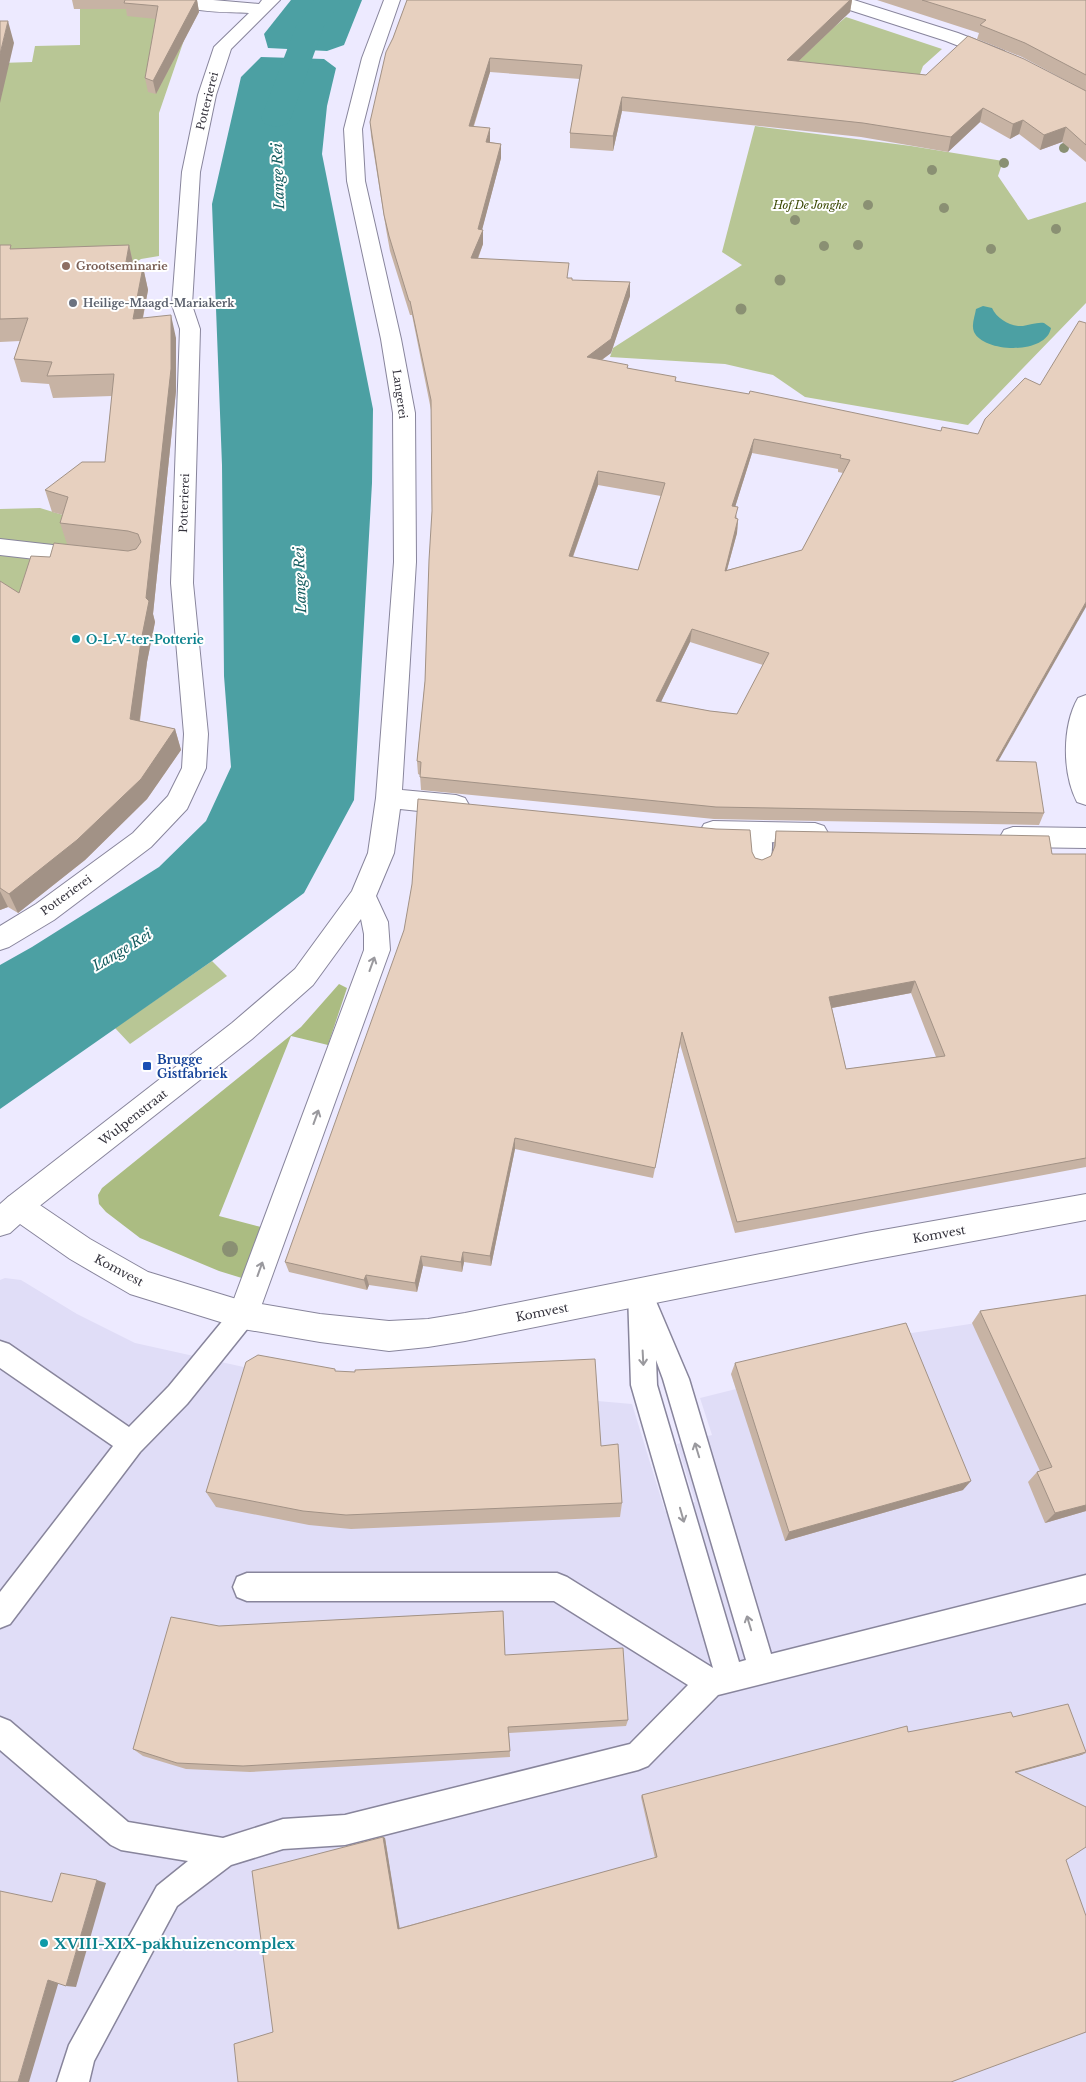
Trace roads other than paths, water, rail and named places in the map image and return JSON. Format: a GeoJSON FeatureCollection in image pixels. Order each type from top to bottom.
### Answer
{"type":"FeatureCollection","features":[{"type":"Feature","properties":{"kind":"street"},"geometry":{"type":"LineString","coordinates":[[180,0],[187,3],[267,4]]}},
{"type":"Feature","properties":{"kind":"street","name":"Langerei"},"geometry":{"type":"LineString","coordinates":[[389,798],[405,562],[404,413],[391,339],[356,181],[352,129],[371,58],[392,0]]}},
{"type":"Feature","properties":{"kind":"street"},"geometry":{"type":"LineString","coordinates":[[837,0],[952,37],[1016,63]]}},
{"type":"Feature","properties":{"kind":"street","name":"Potterierei"},"geometry":{"type":"LineString","coordinates":[[0,939],[45,912],[142,840],[178,802],[194,768],[196,734],[182,583],[190,329],[182,305],[191,172],[207,95],[218,58],[224,47],[267,4]]}},
{"type":"Feature","properties":{"kind":"street"},"geometry":{"type":"LineString","coordinates":[[0,548],[106,559]]}},
{"type":"Feature","properties":{"kind":"street"},"geometry":{"type":"LineString","coordinates":[[1086,704],[1081,714],[1076,740],[1086,796]]}},
{"type":"Feature","properties":{"kind":"street"},"geometry":{"type":"LineString","coordinates":[[389,798],[481,807]]}},
{"type":"Feature","properties":{"kind":"street","name":"Wulpenstraat"},"geometry":{"type":"LineString","coordinates":[[9,1215],[242,1031],[304,977],[363,896],[382,853],[389,798]]}},
{"type":"Feature","properties":{"kind":"street"},"geometry":{"type":"LineString","coordinates":[[694,829],[837,833]]}},
{"type":"Feature","properties":{"kind":"street"},"geometry":{"type":"LineString","coordinates":[[986,836],[1086,838]]}},
{"type":"Feature","properties":{"kind":"street"},"geometry":{"type":"LineString","coordinates":[[243,1315],[377,950],[379,934],[376,920],[363,896]]}},
{"type":"Feature","properties":{"kind":"street","name":"Komvest"},"geometry":{"type":"LineString","coordinates":[[9,1215],[80,1249],[141,1284],[243,1315],[320,1328],[389,1336],[428,1333],[866,1247],[1086,1207]]}},
{"type":"Feature","properties":{"kind":"lane"},"geometry":{"type":"LineString","coordinates":[[760,863],[761,831]]}},
{"type":"Feature","properties":{"kind":"lane"},"geometry":{"type":"LineString","coordinates":[[640,1292],[676,1379],[762,1670]]}},
{"type":"Feature","properties":{"kind":"lane"},"geometry":{"type":"LineString","coordinates":[[640,1292],[644,1385],[720,1680]]}},
{"type":"Feature","properties":{"kind":"lane"},"geometry":{"type":"LineString","coordinates":[[0,1614],[131,1443],[178,1395],[243,1315]]}},
{"type":"Feature","properties":{"kind":"lane"},"geometry":{"type":"LineString","coordinates":[[0,1353],[131,1443]]}},
{"type":"Feature","properties":{"kind":"lane"},"geometry":{"type":"LineString","coordinates":[[247,1587],[557,1587],[720,1680]]}},
{"type":"Feature","properties":{"kind":"lane"},"geometry":{"type":"LineString","coordinates":[[73,2082],[80,2056],[167,1896],[223,1853],[283,1834],[345,1830],[638,1756],[720,1680],[1086,1589]]}},
{"type":"Feature","properties":{"kind":"lane"},"geometry":{"type":"LineString","coordinates":[[0,1731],[121,1835],[223,1853]]}},
{"type":"Feature","properties":{"kind":"water"},"geometry":{"type":"Polygon","coordinates":[[[291,0],[362,0],[344,45],[327,51],[268,48],[264,34],[291,0]]]}},
{"type":"Feature","properties":{"kind":"water"},"geometry":{"type":"Polygon","coordinates":[[[261,57],[324,59],[336,68],[327,106],[322,154],[373,409],[372,483],[354,800],[304,893],[212,961],[0,1109],[0,965],[159,867],[206,821],[231,767],[224,676],[222,465],[212,204],[241,77],[261,57]]]}},
{"type":"Feature","properties":{"kind":"water"},"geometry":{"type":"Polygon","coordinates":[[[983,306],[992,308],[1001,319],[1009,324],[1023,326],[1044,323],[1051,328],[1047,337],[1027,347],[1001,347],[990,344],[980,339],[973,329],[976,309],[983,306]]]}},
{"type":"Feature","properties":{"kind":"waterway","name":"Lange Rei"},"geometry":{"type":"LineString","coordinates":[[276,118],[310,26],[328,0]]}},
{"type":"Feature","properties":{"kind":"place","name":"Grootseminarie"},"geometry":{"type":"Point","coordinates":[66,266]}},
{"type":"Feature","properties":{"kind":"place","name":"Heilige-Maagd-Mariakerk"},"geometry":{"type":"Point","coordinates":[73,303]}},
{"type":"Feature","properties":{"kind":"place","name":"O-L-V-ter-Potterie"},"geometry":{"type":"Point","coordinates":[76,639]}},
{"type":"Feature","properties":{"kind":"place","name":"Brugge Gistfabriek"},"geometry":{"type":"Point","coordinates":[147,1066]}},
{"type":"Feature","properties":{"kind":"place","name":"XVIII-XIX-pakhuizencomplex"},"geometry":{"type":"Point","coordinates":[44,1943]}},
{"type":"Feature","properties":{"kind":"park label","name":"Hof De Jonghe"},"geometry":{"type":"Point","coordinates":[810,205]}}]}
